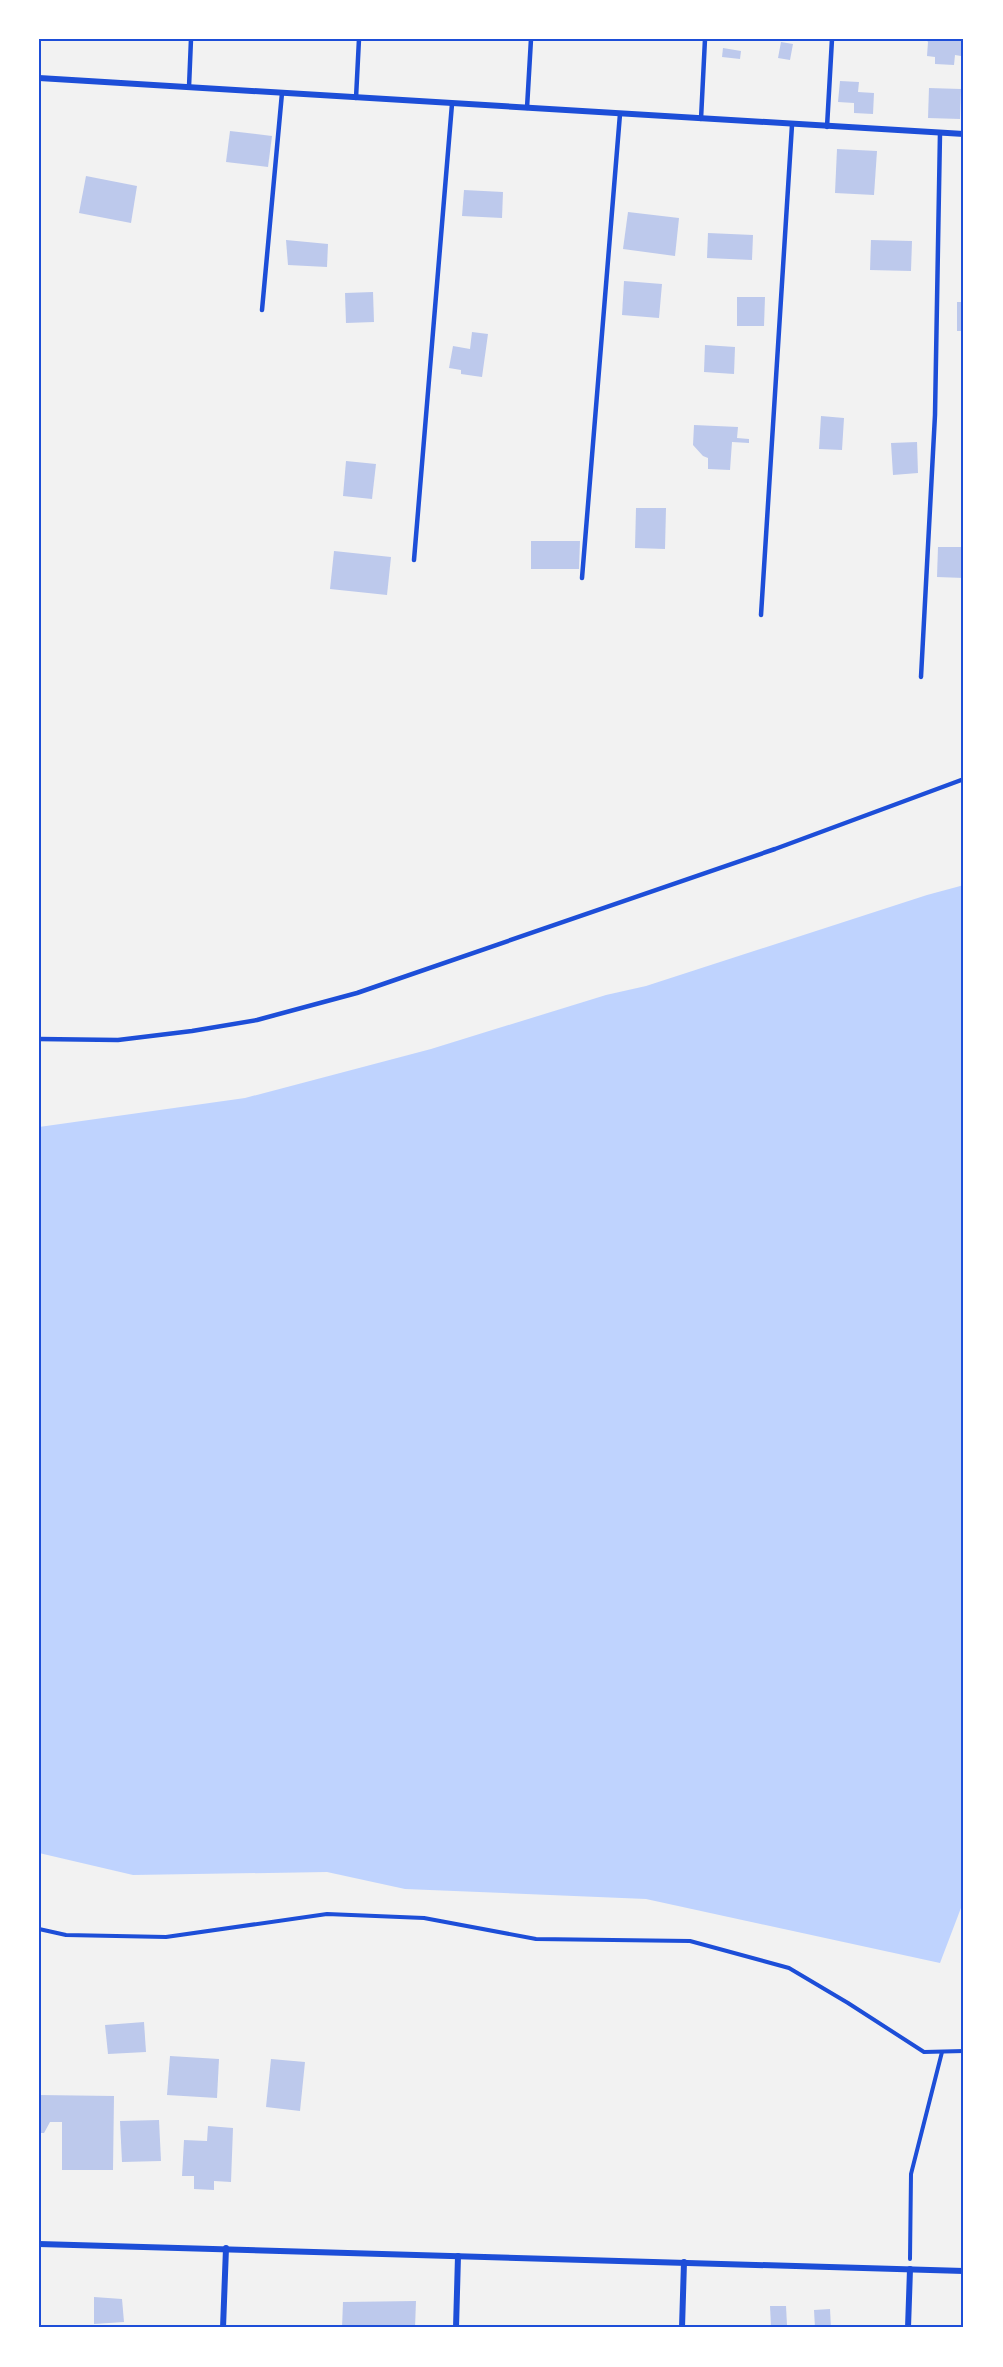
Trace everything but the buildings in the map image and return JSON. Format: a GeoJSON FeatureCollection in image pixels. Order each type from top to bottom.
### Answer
{"type":"FeatureCollection","features":[{"type":"Feature","properties":{"kind":"street"},"geometry":{"type":"LineString","coordinates":[[39,78],[964,134]]}},
{"type":"Feature","properties":{"kind":"street"},"geometry":{"type":"LineString","coordinates":[[39,2244],[964,2271]]}},
{"type":"Feature","properties":{"kind":"street"},"geometry":{"type":"LineString","coordinates":[[223,2328],[226,2248]]}},
{"type":"Feature","properties":{"kind":"street"},"geometry":{"type":"LineString","coordinates":[[456,2328],[458,2256]]}},
{"type":"Feature","properties":{"kind":"street"},"geometry":{"type":"LineString","coordinates":[[682,2328],[684,2262]]}},
{"type":"Feature","properties":{"kind":"street"},"geometry":{"type":"LineString","coordinates":[[908,2328],[910,2269]]}},
{"type":"Feature","properties":{"kind":"lane"},"geometry":{"type":"LineString","coordinates":[[189,87],[191,39]]}},
{"type":"Feature","properties":{"kind":"lane"},"geometry":{"type":"LineString","coordinates":[[357,98],[359,39]]}},
{"type":"Feature","properties":{"kind":"lane"},"geometry":{"type":"LineString","coordinates":[[527,108],[531,39]]}},
{"type":"Feature","properties":{"kind":"lane"},"geometry":{"type":"LineString","coordinates":[[701,119],[705,39]]}},
{"type":"Feature","properties":{"kind":"lane"},"geometry":{"type":"LineString","coordinates":[[828,127],[832,39]]}},
{"type":"Feature","properties":{"kind":"lane"},"geometry":{"type":"LineString","coordinates":[[262,310],[282,93]]}},
{"type":"Feature","properties":{"kind":"lane"},"geometry":{"type":"LineString","coordinates":[[414,560],[452,104]]}},
{"type":"Feature","properties":{"kind":"lane"},"geometry":{"type":"LineString","coordinates":[[582,578],[620,114]]}},
{"type":"Feature","properties":{"kind":"lane"},"geometry":{"type":"LineString","coordinates":[[761,615],[792,125]]}},
{"type":"Feature","properties":{"kind":"lane"},"geometry":{"type":"LineString","coordinates":[[921,677],[934,415],[940,133]]}},
{"type":"Feature","properties":{"kind":"lane"},"geometry":{"type":"LineString","coordinates":[[39,1039],[118,1040],[192,1031],[256,1020],[357,993],[775,849],[964,780]]}},
{"type":"Feature","properties":{"kind":"path"},"geometry":{"type":"LineString","coordinates":[[39,1929],[66,1935],[166,1937],[327,1914],[424,1918],[536,1939],[690,1941],[789,1968],[924,2052],[964,2051]]}},
{"type":"Feature","properties":{"kind":"path"},"geometry":{"type":"LineString","coordinates":[[910,2269],[911,2174],[942,2052]]}},
{"type":"Feature","properties":{"kind":"water"},"geometry":{"type":"Polygon","coordinates":[[[964,885],[964,1900],[940,1963],[646,1899],[405,1889],[327,1872],[133,1875],[39,1853],[39,1127],[245,1098],[431,1049],[606,995],[646,986],[964,885]]]}}]}
